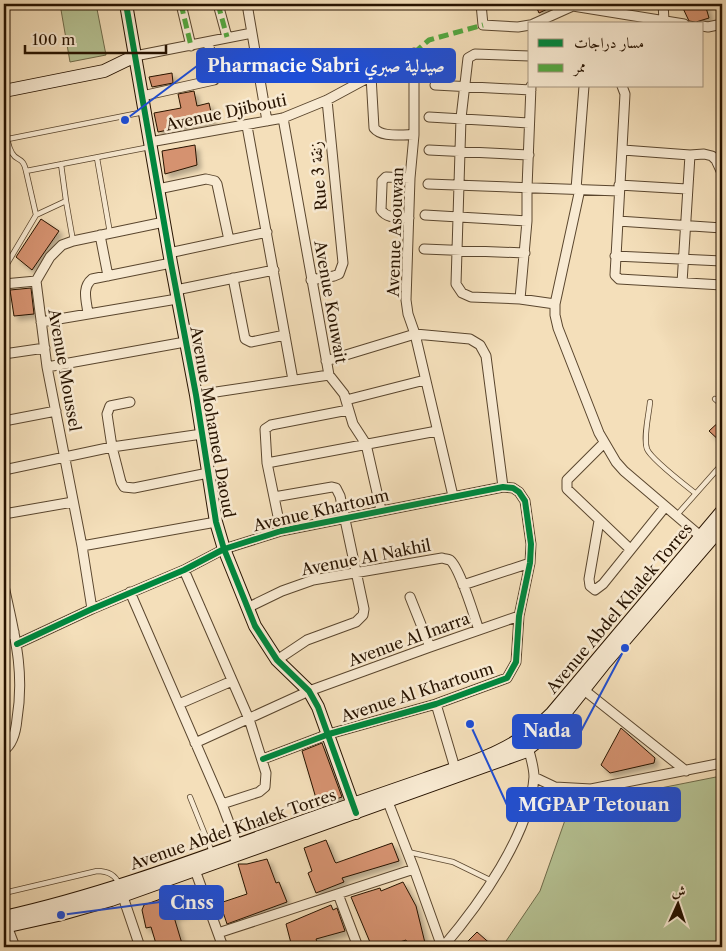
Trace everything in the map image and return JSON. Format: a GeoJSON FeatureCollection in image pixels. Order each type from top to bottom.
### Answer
{"type":"FeatureCollection","features":[{"type":"Feature","properties":{"kind":"main road","name":"Avenue Mohamed Daoud"},"geometry":{"type":"LineString","coordinates":[[126,4],[176,295],[196,395],[216,522],[224,549],[255,626],[277,660],[309,691],[318,707],[355,808]]}},
{"type":"Feature","properties":{"kind":"main road"},"geometry":{"type":"LineString","coordinates":[[4,91],[104,71],[135,56]]}},
{"type":"Feature","properties":{"kind":"main road","name":"Avenue Abdel Khalek Torres"},"geometry":{"type":"LineString","coordinates":[[121,891],[237,844],[355,808],[388,802],[516,756],[529,749],[551,731],[705,539],[722,511]]}},
{"type":"Feature","properties":{"kind":"main road","name":"Avenue Abdel Khalek Torres"},"geometry":{"type":"LineString","coordinates":[[5,923],[54,906],[121,891],[195,870],[494,754],[525,737],[551,714],[705,539],[722,527]]}},
{"type":"Feature","properties":{"kind":"street"},"geometry":{"type":"LineString","coordinates":[[180,4],[191,46]]}},
{"type":"Feature","properties":{"kind":"street"},"geometry":{"type":"LineString","coordinates":[[218,4],[227,37]]}},
{"type":"Feature","properties":{"kind":"street"},"geometry":{"type":"LineString","coordinates":[[247,4],[267,121]]}},
{"type":"Feature","properties":{"kind":"street"},"geometry":{"type":"LineString","coordinates":[[481,4],[483,25],[518,27],[528,25]]}},
{"type":"Feature","properties":{"kind":"street"},"geometry":{"type":"LineString","coordinates":[[663,4],[664,20]]}},
{"type":"Feature","properties":{"kind":"street"},"geometry":{"type":"LineString","coordinates":[[537,22],[573,5],[674,22]]}},
{"type":"Feature","properties":{"kind":"street"},"geometry":{"type":"LineString","coordinates":[[704,26],[722,24]]}},
{"type":"Feature","properties":{"kind":"street"},"geometry":{"type":"LineString","coordinates":[[135,56],[252,33]]}},
{"type":"Feature","properties":{"kind":"street"},"geometry":{"type":"LineString","coordinates":[[142,96],[214,80],[216,74],[208,42]]}},
{"type":"Feature","properties":{"kind":"street","name":"Avenue Djibouti"},"geometry":{"type":"LineString","coordinates":[[151,145],[283,118],[327,100],[414,53]]}},
{"type":"Feature","properties":{"kind":"street","name":"Avenue Asouwan"},"geometry":{"type":"LineString","coordinates":[[414,53],[414,135],[410,178],[406,300],[453,496]]}},
{"type":"Feature","properties":{"kind":"street"},"geometry":{"type":"LineString","coordinates":[[528,56],[471,55],[466,64],[461,118],[456,284],[462,293],[471,297],[520,299],[555,304]]}},
{"type":"Feature","properties":{"kind":"street"},"geometry":{"type":"LineString","coordinates":[[371,76],[374,128],[382,134],[414,135]]}},
{"type":"Feature","properties":{"kind":"street"},"geometry":{"type":"LineString","coordinates":[[435,85],[528,88]]}},
{"type":"Feature","properties":{"kind":"street"},"geometry":{"type":"LineString","coordinates":[[520,299],[527,221],[531,88]]}},
{"type":"Feature","properties":{"kind":"street"},"geometry":{"type":"LineString","coordinates":[[584,88],[578,189],[555,304],[558,328],[604,442],[616,462],[624,472],[705,539]]}},
{"type":"Feature","properties":{"kind":"street"},"geometry":{"type":"LineString","coordinates":[[623,88],[625,94],[623,150],[619,188],[615,275],[619,279],[722,285]]}},
{"type":"Feature","properties":{"kind":"street","name":"Rue 3 زنقة"},"geometry":{"type":"LineString","coordinates":[[311,280],[339,274],[343,263],[327,100]]}},
{"type":"Feature","properties":{"kind":"street"},"geometry":{"type":"LineString","coordinates":[[429,117],[529,122]]}},
{"type":"Feature","properties":{"kind":"street","name":"Avenue Kouwait"},"geometry":{"type":"LineString","coordinates":[[283,118],[329,375],[340,388],[346,400],[352,424],[366,444],[381,510]]}},
{"type":"Feature","properties":{"kind":"street"},"geometry":{"type":"LineString","coordinates":[[247,126],[293,380]]}},
{"type":"Feature","properties":{"kind":"street"},"geometry":{"type":"LineString","coordinates":[[428,150],[529,155]]}},
{"type":"Feature","properties":{"kind":"street"},"geometry":{"type":"LineString","coordinates":[[623,150],[690,155],[704,154],[712,156],[716,160],[722,173]]}},
{"type":"Feature","properties":{"kind":"street"},"geometry":{"type":"LineString","coordinates":[[682,283],[690,155]]}},
{"type":"Feature","properties":{"kind":"street"},"geometry":{"type":"LineString","coordinates":[[409,218],[387,216],[381,210],[382,185],[386,177],[410,178]]}},
{"type":"Feature","properties":{"kind":"street"},"geometry":{"type":"LineString","coordinates":[[158,189],[206,180],[215,181],[229,240]]}},
{"type":"Feature","properties":{"kind":"street"},"geometry":{"type":"LineString","coordinates":[[428,184],[578,189],[687,189]]}},
{"type":"Feature","properties":{"kind":"street"},"geometry":{"type":"LineString","coordinates":[[425,215],[527,221]]}},
{"type":"Feature","properties":{"kind":"street"},"geometry":{"type":"LineString","coordinates":[[618,221],[722,228]]}},
{"type":"Feature","properties":{"kind":"street"},"geometry":{"type":"LineString","coordinates":[[4,284],[36,281],[50,257],[62,245],[72,241],[164,222]]}},
{"type":"Feature","properties":{"kind":"street"},"geometry":{"type":"LineString","coordinates":[[88,314],[85,292],[88,282],[92,279],[229,240],[267,232]]}},
{"type":"Feature","properties":{"kind":"street"},"geometry":{"type":"LineString","coordinates":[[100,235],[108,276]]}},
{"type":"Feature","properties":{"kind":"street"},"geometry":{"type":"LineString","coordinates":[[424,249],[525,253]]}},
{"type":"Feature","properties":{"kind":"street"},"geometry":{"type":"LineString","coordinates":[[615,256],[722,261]]}},
{"type":"Feature","properties":{"kind":"street"},"geometry":{"type":"LineString","coordinates":[[41,322],[176,295],[233,278],[274,270]]}},
{"type":"Feature","properties":{"kind":"street"},"geometry":{"type":"LineString","coordinates":[[233,278],[244,339],[251,342],[285,335]]}},
{"type":"Feature","properties":{"kind":"street","name":"Avenue Moussel"},"geometry":{"type":"LineString","coordinates":[[36,281],[47,367],[82,546],[92,609]]}},
{"type":"Feature","properties":{"kind":"street"},"geometry":{"type":"LineString","coordinates":[[326,361],[415,334],[470,339],[484,350],[503,486],[514,488],[525,501],[531,544],[530,563],[520,616]]}},
{"type":"Feature","properties":{"kind":"street"},"geometry":{"type":"LineString","coordinates":[[47,367],[185,342]]}},
{"type":"Feature","properties":{"kind":"street"},"geometry":{"type":"LineString","coordinates":[[4,354],[45,348]]}},
{"type":"Feature","properties":{"kind":"street"},"geometry":{"type":"LineString","coordinates":[[196,395],[329,375]]}},
{"type":"Feature","properties":{"kind":"street"},"geometry":{"type":"LineString","coordinates":[[346,400],[426,380]]}},
{"type":"Feature","properties":{"kind":"street"},"geometry":{"type":"LineString","coordinates":[[130,402],[110,406],[107,414],[112,447],[121,482],[124,486],[134,488],[208,473]]}},
{"type":"Feature","properties":{"kind":"street"},"geometry":{"type":"LineString","coordinates":[[281,531],[267,463],[264,432],[266,427],[348,410]]}},
{"type":"Feature","properties":{"kind":"street"},"geometry":{"type":"LineString","coordinates":[[4,421],[56,411]]}},
{"type":"Feature","properties":{"kind":"street"},"geometry":{"type":"LineString","coordinates":[[267,463],[437,431]]}},
{"type":"Feature","properties":{"kind":"street"},"geometry":{"type":"LineString","coordinates":[[4,470],[112,447],[202,434]]}},
{"type":"Feature","properties":{"kind":"street"},"geometry":{"type":"LineString","coordinates":[[604,442],[567,480],[566,484],[570,493],[630,549]]}},
{"type":"Feature","properties":{"kind":"street"},"geometry":{"type":"LineString","coordinates":[[274,498],[332,486],[336,488],[340,496],[364,609],[360,619],[356,622],[307,640],[277,660]]}},
{"type":"Feature","properties":{"kind":"street","name":"Avenue Khartoum"},"geometry":{"type":"LineString","coordinates":[[17,644],[130,592],[184,570],[224,549],[281,531],[503,486]]}},
{"type":"Feature","properties":{"kind":"street"},"geometry":{"type":"LineString","coordinates":[[4,514],[73,502]]}},
{"type":"Feature","properties":{"kind":"street"},"geometry":{"type":"LineString","coordinates":[[600,521],[589,579],[590,586],[596,590],[666,507]]}},
{"type":"Feature","properties":{"kind":"street"},"geometry":{"type":"LineString","coordinates":[[82,546],[216,522]]}},
{"type":"Feature","properties":{"kind":"street","name":"Avenue Al Nakhil"},"geometry":{"type":"LineString","coordinates":[[247,608],[299,584],[356,572],[442,558],[450,561],[463,585],[479,630]]}},
{"type":"Feature","properties":{"kind":"street"},"geometry":{"type":"LineString","coordinates":[[463,585],[530,563]]}},
{"type":"Feature","properties":{"kind":"street"},"geometry":{"type":"LineString","coordinates":[[184,570],[249,718],[266,774],[265,787],[259,792],[222,804]]}},
{"type":"Feature","properties":{"kind":"street"},"geometry":{"type":"LineString","coordinates":[[4,591],[17,644],[20,677],[19,710],[13,737],[8,747],[4,750]]}},
{"type":"Feature","properties":{"kind":"street"},"geometry":{"type":"LineString","coordinates":[[130,592],[222,804],[237,844]]}},
{"type":"Feature","properties":{"kind":"street"},"geometry":{"type":"LineString","coordinates":[[410,597],[430,647]]}},
{"type":"Feature","properties":{"kind":"street","name":"Avenue Al Inarra"},"geometry":{"type":"LineString","coordinates":[[196,743],[309,691],[520,616]]}},
{"type":"Feature","properties":{"kind":"street","name":"Avenue Al Khartoum"},"geometry":{"type":"LineString","coordinates":[[262,759],[329,734],[436,704],[507,678],[516,662],[520,616]]}},
{"type":"Feature","properties":{"kind":"street"},"geometry":{"type":"LineString","coordinates":[[4,637],[14,632]]}},
{"type":"Feature","properties":{"kind":"street"},"geometry":{"type":"LineString","coordinates":[[179,704],[232,681]]}},
{"type":"Feature","properties":{"kind":"street"},"geometry":{"type":"LineString","coordinates":[[584,690],[686,771]]}},
{"type":"Feature","properties":{"kind":"street"},"geometry":{"type":"LineString","coordinates":[[436,704],[455,768]]}},
{"type":"Feature","properties":{"kind":"street"},"geometry":{"type":"LineString","coordinates":[[388,802],[443,947],[471,914],[492,881],[518,835],[527,812],[534,777],[525,737]]}},
{"type":"Feature","properties":{"kind":"street"},"geometry":{"type":"LineString","coordinates":[[534,777],[555,787],[591,789],[722,764]]}},
{"type":"Feature","properties":{"kind":"street"},"geometry":{"type":"LineString","coordinates":[[218,933],[414,869]]}},
{"type":"Feature","properties":{"kind":"street"},"geometry":{"type":"LineString","coordinates":[[195,870],[223,947]]}},
{"type":"Feature","properties":{"kind":"street"},"geometry":{"type":"LineString","coordinates":[[121,891],[140,947]]}},
{"type":"Feature","properties":{"kind":"street"},"geometry":{"type":"LineString","coordinates":[[338,894],[358,947]]}},
{"type":"Feature","properties":{"kind":"street"},"geometry":{"type":"LineString","coordinates":[[5,923],[15,947]]}},
{"type":"Feature","properties":{"kind":"lane"},"geometry":{"type":"LineString","coordinates":[[8,139],[145,111]]}},
{"type":"Feature","properties":{"kind":"lane"},"geometry":{"type":"LineString","coordinates":[[4,112],[12,152],[23,161],[36,215]]}},
{"type":"Feature","properties":{"kind":"lane"},"geometry":{"type":"LineString","coordinates":[[26,171],[97,158],[151,145]]}},
{"type":"Feature","properties":{"kind":"lane"},"geometry":{"type":"LineString","coordinates":[[97,158],[110,232]]}},
{"type":"Feature","properties":{"kind":"lane"},"geometry":{"type":"LineString","coordinates":[[61,164],[72,241]]}},
{"type":"Feature","properties":{"kind":"lane"},"geometry":{"type":"LineString","coordinates":[[4,269],[36,215],[66,201]]}},
{"type":"Feature","properties":{"kind":"lane"},"geometry":{"type":"LineString","coordinates":[[716,399],[722,405]]}},
{"type":"Feature","properties":{"kind":"lane"},"geometry":{"type":"LineString","coordinates":[[650,402],[646,440],[647,448],[656,459],[695,493]]}},
{"type":"Feature","properties":{"kind":"lane"},"geometry":{"type":"LineString","coordinates":[[676,516],[722,464]]}},
{"type":"Feature","properties":{"kind":"lane"},"geometry":{"type":"LineString","coordinates":[[190,796],[212,853]]}},
{"type":"Feature","properties":{"kind":"lane"},"geometry":{"type":"LineString","coordinates":[[408,852],[453,862],[492,881]]}},
{"type":"Feature","properties":{"kind":"lane"},"geometry":{"type":"LineString","coordinates":[[4,893],[97,870],[110,873],[117,879],[121,891]]}},
{"type":"Feature","properties":{"kind":"green space"},"geometry":{"type":"Polygon","coordinates":[[[60,4],[96,4],[106,55],[70,62],[60,4]]]}},
{"type":"Feature","properties":{"kind":"green space"},"geometry":{"type":"Polygon","coordinates":[[[721,776],[722,947],[502,947],[540,891],[570,806],[721,776]]]}},
{"type":"Feature","properties":{"kind":"building"},"geometry":{"type":"Polygon","coordinates":[[[535,4],[558,4],[539,13],[535,4]]]}},
{"type":"Feature","properties":{"kind":"building"},"geometry":{"type":"Polygon","coordinates":[[[681,4],[705,4],[709,18],[696,22],[689,21],[681,4]]]}},
{"type":"Feature","properties":{"kind":"building"},"geometry":{"type":"Polygon","coordinates":[[[172,73],[173,83],[152,87],[149,77],[172,73]]]}},
{"type":"Feature","properties":{"kind":"building"},"geometry":{"type":"Polygon","coordinates":[[[194,91],[197,106],[209,103],[213,121],[158,132],[154,113],[181,108],[178,94],[194,91]]]}},
{"type":"Feature","properties":{"kind":"building"},"geometry":{"type":"Polygon","coordinates":[[[195,145],[197,165],[165,174],[162,151],[195,145]]]}},
{"type":"Feature","properties":{"kind":"building"},"geometry":{"type":"Polygon","coordinates":[[[41,219],[59,231],[32,270],[16,257],[41,219]]]}},
{"type":"Feature","properties":{"kind":"building"},"geometry":{"type":"Polygon","coordinates":[[[31,288],[34,314],[14,316],[10,290],[31,288]]]}},
{"type":"Feature","properties":{"kind":"building"},"geometry":{"type":"Polygon","coordinates":[[[722,419],[722,443],[709,431],[722,419]]]}},
{"type":"Feature","properties":{"kind":"building"},"geometry":{"type":"Polygon","coordinates":[[[621,728],[655,758],[654,763],[610,773],[601,765],[621,728]]]}},
{"type":"Feature","properties":{"kind":"building"},"geometry":{"type":"Polygon","coordinates":[[[322,743],[342,797],[318,805],[302,751],[322,743]]]}},
{"type":"Feature","properties":{"kind":"building"},"geometry":{"type":"Polygon","coordinates":[[[326,840],[336,863],[392,843],[399,861],[342,878],[344,882],[316,893],[308,873],[312,871],[304,848],[326,840]]]}},
{"type":"Feature","properties":{"kind":"building"},"geometry":{"type":"Polygon","coordinates":[[[267,859],[276,883],[279,882],[287,902],[227,924],[220,903],[247,894],[238,864],[247,864],[267,859]]]}},
{"type":"Feature","properties":{"kind":"building"},"geometry":{"type":"Polygon","coordinates":[[[403,882],[416,906],[426,947],[409,947],[406,940],[384,947],[372,947],[351,897],[380,888],[381,891],[403,882]]]}},
{"type":"Feature","properties":{"kind":"building"},"geometry":{"type":"Polygon","coordinates":[[[194,887],[202,907],[174,917],[183,947],[157,947],[151,927],[146,928],[142,910],[144,905],[194,887]]]}},
{"type":"Feature","properties":{"kind":"building"},"geometry":{"type":"Polygon","coordinates":[[[331,905],[333,910],[337,908],[345,931],[316,939],[319,947],[292,947],[286,924],[331,905]]]}},
{"type":"Feature","properties":{"kind":"building"},"geometry":{"type":"Polygon","coordinates":[[[477,932],[494,947],[462,947],[477,932]]]}},
{"type":"Feature","properties":{"kind":"marked path"},"geometry":{"type":"LineString","coordinates":[[181,4],[191,46]]}},
{"type":"Feature","properties":{"kind":"marked path"},"geometry":{"type":"LineString","coordinates":[[218,4],[227,37]]}},
{"type":"Feature","properties":{"kind":"marked path"},"geometry":{"type":"LineString","coordinates":[[414,53],[429,40],[483,25]]}},
{"type":"Feature","properties":{"kind":"cycle path"},"geometry":{"type":"LineString","coordinates":[[126,4],[196,395],[216,522],[224,549],[255,626],[277,660],[309,691],[318,707],[356,813]]}},
{"type":"Feature","properties":{"kind":"cycle path"},"geometry":{"type":"LineString","coordinates":[[17,644],[92,609],[184,570],[224,549],[281,531],[503,487],[513,488],[519,492],[525,501],[531,544],[530,563],[519,616],[516,662],[507,678],[436,704],[329,734],[263,759]]}},
{"type":"Feature","properties":{"kind":"place","name":"Pharmacie Sabri صيدلية صبري"},"geometry":{"type":"Point","coordinates":[125,120]}},
{"type":"Feature","properties":{"kind":"place","name":"Nada"},"geometry":{"type":"Point","coordinates":[625,648]}},
{"type":"Feature","properties":{"kind":"place","name":"MGPAP Tetouan"},"geometry":{"type":"Point","coordinates":[470,724]}},
{"type":"Feature","properties":{"kind":"place","name":"Cnss"},"geometry":{"type":"Point","coordinates":[61,915]}}]}
